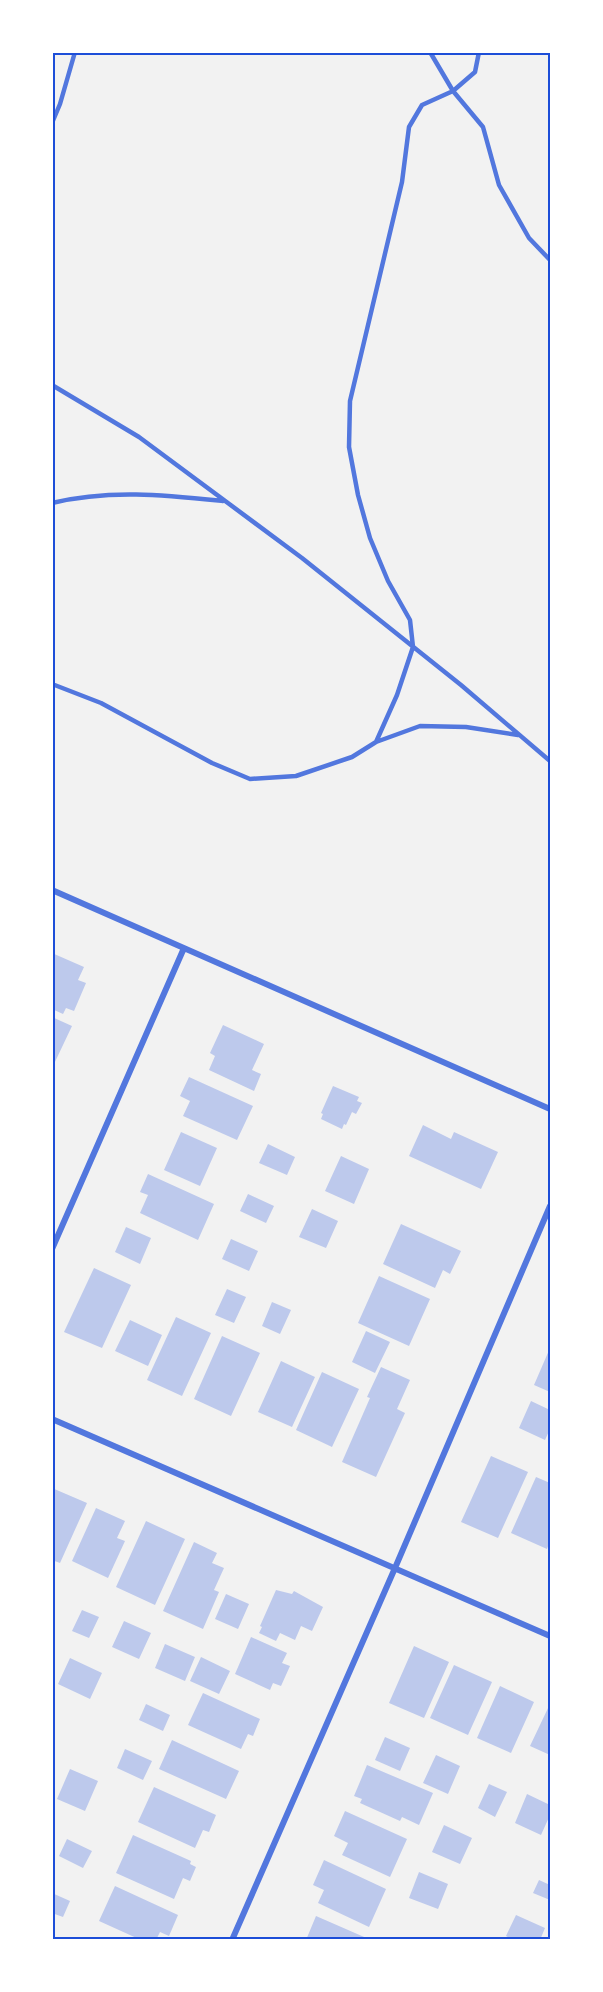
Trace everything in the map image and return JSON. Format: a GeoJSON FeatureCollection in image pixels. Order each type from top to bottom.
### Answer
{"type":"FeatureCollection","features":[{"type":"Feature","properties":{"kind":"street"},"geometry":{"type":"LineString","coordinates":[[52,890],[550,1109]]}},
{"type":"Feature","properties":{"kind":"street"},"geometry":{"type":"LineString","coordinates":[[52,1249],[184,948]]}},
{"type":"Feature","properties":{"kind":"street"},"geometry":{"type":"LineString","coordinates":[[232,1940],[395,1569],[550,1206]]}},
{"type":"Feature","properties":{"kind":"street"},"geometry":{"type":"LineString","coordinates":[[52,1419],[550,1636]]}},
{"type":"Feature","properties":{"kind":"lane"},"geometry":{"type":"LineString","coordinates":[[52,123],[75,52]]}},
{"type":"Feature","properties":{"kind":"lane"},"geometry":{"type":"LineString","coordinates":[[430,52],[453,91],[483,127],[499,185],[529,238],[550,260]]}},
{"type":"Feature","properties":{"kind":"lane"},"geometry":{"type":"LineString","coordinates":[[376,742],[397,695],[413,647],[410,620],[388,581],[370,538],[358,495],[350,447],[350,401],[402,182],[409,127],[422,105],[453,91],[475,72],[478,52]]}},
{"type":"Feature","properties":{"kind":"lane"},"geometry":{"type":"LineString","coordinates":[[52,385],[139,437],[302,558],[550,761]]}},
{"type":"Feature","properties":{"kind":"lane"},"geometry":{"type":"LineString","coordinates":[[52,503],[82,496],[155,494],[225,501]]}},
{"type":"Feature","properties":{"kind":"lane"},"geometry":{"type":"LineString","coordinates":[[52,684],[101,704],[212,763],[250,779],[296,776],[352,757],[376,742],[420,726],[466,727],[520,735]]}},
{"type":"Feature","properties":{"kind":"building"},"geometry":{"type":"Polygon","coordinates":[[[52,953],[84,967],[78,980],[86,983],[74,1011],[66,1008],[63,1014],[52,1009],[52,953]]]}},
{"type":"Feature","properties":{"kind":"building"},"geometry":{"type":"Polygon","coordinates":[[[52,1017],[72,1026],[54,1064],[52,1064],[52,1017]]]}},
{"type":"Feature","properties":{"kind":"building"},"geometry":{"type":"Polygon","coordinates":[[[223,1025],[264,1044],[252,1070],[261,1074],[254,1091],[209,1070],[215,1056],[210,1053],[223,1025]]]}},
{"type":"Feature","properties":{"kind":"building"},"geometry":{"type":"Polygon","coordinates":[[[189,1077],[253,1106],[237,1140],[183,1116],[190,1101],[180,1096],[189,1077]]]}},
{"type":"Feature","properties":{"kind":"building"},"geometry":{"type":"Polygon","coordinates":[[[333,1086],[359,1097],[357,1101],[362,1103],[356,1114],[352,1112],[342,1129],[321,1119],[323,1114],[321,1113],[333,1086]]]}},
{"type":"Feature","properties":{"kind":"building"},"geometry":{"type":"Polygon","coordinates":[[[423,1125],[451,1139],[454,1132],[498,1152],[481,1189],[409,1156],[423,1125]]]}},
{"type":"Feature","properties":{"kind":"building"},"geometry":{"type":"Polygon","coordinates":[[[181,1132],[217,1148],[200,1186],[164,1170],[181,1132]]]}},
{"type":"Feature","properties":{"kind":"building"},"geometry":{"type":"Polygon","coordinates":[[[268,1144],[295,1157],[287,1175],[259,1163],[268,1144]]]}},
{"type":"Feature","properties":{"kind":"building"},"geometry":{"type":"Polygon","coordinates":[[[341,1156],[369,1169],[354,1204],[325,1191],[341,1156]]]}},
{"type":"Feature","properties":{"kind":"building"},"geometry":{"type":"Polygon","coordinates":[[[148,1174],[214,1204],[198,1240],[140,1213],[148,1195],[140,1192],[148,1174]]]}},
{"type":"Feature","properties":{"kind":"building"},"geometry":{"type":"Polygon","coordinates":[[[248,1194],[274,1206],[266,1223],[240,1211],[248,1194]]]}},
{"type":"Feature","properties":{"kind":"building"},"geometry":{"type":"Polygon","coordinates":[[[312,1209],[338,1221],[326,1248],[299,1237],[312,1209]]]}},
{"type":"Feature","properties":{"kind":"building"},"geometry":{"type":"Polygon","coordinates":[[[401,1224],[461,1251],[450,1274],[443,1270],[435,1288],[383,1264],[401,1224]]]}},
{"type":"Feature","properties":{"kind":"building"},"geometry":{"type":"Polygon","coordinates":[[[126,1227],[151,1238],[140,1264],[115,1252],[126,1227]]]}},
{"type":"Feature","properties":{"kind":"building"},"geometry":{"type":"Polygon","coordinates":[[[231,1239],[258,1251],[249,1271],[222,1259],[231,1239]]]}},
{"type":"Feature","properties":{"kind":"building"},"geometry":{"type":"Polygon","coordinates":[[[94,1268],[131,1285],[102,1348],[64,1332],[94,1268]]]}},
{"type":"Feature","properties":{"kind":"building"},"geometry":{"type":"Polygon","coordinates":[[[379,1276],[430,1299],[409,1346],[358,1323],[379,1276]]]}},
{"type":"Feature","properties":{"kind":"building"},"geometry":{"type":"Polygon","coordinates":[[[227,1289],[246,1297],[234,1323],[215,1315],[227,1289]]]}},
{"type":"Feature","properties":{"kind":"building"},"geometry":{"type":"Polygon","coordinates":[[[272,1302],[291,1310],[280,1334],[262,1326],[272,1302]]]}},
{"type":"Feature","properties":{"kind":"building"},"geometry":{"type":"Polygon","coordinates":[[[176,1317],[211,1333],[182,1396],[147,1380],[176,1317]]]}},
{"type":"Feature","properties":{"kind":"building"},"geometry":{"type":"Polygon","coordinates":[[[130,1320],[162,1335],[148,1366],[115,1351],[130,1320]]]}},
{"type":"Feature","properties":{"kind":"building"},"geometry":{"type":"Polygon","coordinates":[[[366,1331],[390,1342],[375,1373],[352,1362],[366,1331]]]}},
{"type":"Feature","properties":{"kind":"building"},"geometry":{"type":"Polygon","coordinates":[[[222,1336],[260,1353],[231,1416],[194,1399],[222,1336]]]}},
{"type":"Feature","properties":{"kind":"building"},"geometry":{"type":"Polygon","coordinates":[[[550,1348],[550,1392],[534,1385],[550,1348]]]}},
{"type":"Feature","properties":{"kind":"building"},"geometry":{"type":"Polygon","coordinates":[[[281,1361],[315,1377],[292,1427],[258,1412],[281,1361]]]}},
{"type":"Feature","properties":{"kind":"building"},"geometry":{"type":"Polygon","coordinates":[[[381,1367],[410,1380],[397,1409],[405,1413],[376,1477],[342,1462],[381,1367]]]}},
{"type":"Feature","properties":{"kind":"building"},"geometry":{"type":"Polygon","coordinates":[[[322,1372],[359,1389],[332,1447],[296,1430],[322,1372]]]}},
{"type":"Feature","properties":{"kind":"building"},"geometry":{"type":"Polygon","coordinates":[[[531,1401],[550,1410],[550,1429],[545,1440],[519,1428],[531,1401]]]}},
{"type":"Feature","properties":{"kind":"building"},"geometry":{"type":"Polygon","coordinates":[[[491,1456],[528,1472],[498,1538],[461,1522],[491,1456]]]}},
{"type":"Feature","properties":{"kind":"building"},"geometry":{"type":"Polygon","coordinates":[[[536,1477],[550,1483],[550,1541],[547,1549],[511,1533],[536,1477]]]}},
{"type":"Feature","properties":{"kind":"building"},"geometry":{"type":"Polygon","coordinates":[[[52,1488],[87,1503],[60,1563],[52,1560],[52,1488]]]}},
{"type":"Feature","properties":{"kind":"building"},"geometry":{"type":"Polygon","coordinates":[[[96,1508],[125,1521],[117,1538],[125,1541],[108,1578],[72,1561],[96,1508]]]}},
{"type":"Feature","properties":{"kind":"building"},"geometry":{"type":"Polygon","coordinates":[[[146,1521],[185,1539],[155,1605],[116,1587],[146,1521]]]}},
{"type":"Feature","properties":{"kind":"building"},"geometry":{"type":"Polygon","coordinates":[[[194,1542],[217,1553],[212,1563],[224,1568],[214,1590],[219,1592],[203,1629],[163,1611],[194,1542]]]}},
{"type":"Feature","properties":{"kind":"building"},"geometry":{"type":"Polygon","coordinates":[[[276,1590],[292,1594],[294,1591],[323,1607],[312,1631],[301,1626],[295,1640],[280,1633],[276,1641],[259,1633],[276,1590]]]}},
{"type":"Feature","properties":{"kind":"building"},"geometry":{"type":"Polygon","coordinates":[[[226,1594],[249,1604],[238,1629],[215,1619],[226,1594]]]}},
{"type":"Feature","properties":{"kind":"building"},"geometry":{"type":"Polygon","coordinates":[[[82,1610],[99,1617],[89,1638],[72,1631],[82,1610]]]}},
{"type":"Feature","properties":{"kind":"building"},"geometry":{"type":"Polygon","coordinates":[[[124,1621],[151,1633],[139,1659],[112,1647],[124,1621]]]}},
{"type":"Feature","properties":{"kind":"building"},"geometry":{"type":"Polygon","coordinates":[[[251,1637],[287,1653],[282,1663],[290,1666],[281,1686],[273,1683],[270,1690],[235,1674],[251,1637]]]}},
{"type":"Feature","properties":{"kind":"building"},"geometry":{"type":"Polygon","coordinates":[[[165,1644],[195,1657],[185,1681],[155,1668],[165,1644]]]}},
{"type":"Feature","properties":{"kind":"building"},"geometry":{"type":"Polygon","coordinates":[[[414,1646],[449,1662],[424,1718],[389,1703],[414,1646]]]}},
{"type":"Feature","properties":{"kind":"building"},"geometry":{"type":"Polygon","coordinates":[[[201,1657],[230,1671],[219,1694],[190,1681],[201,1657]]]}},
{"type":"Feature","properties":{"kind":"building"},"geometry":{"type":"Polygon","coordinates":[[[70,1658],[102,1673],[90,1699],[58,1684],[70,1658]]]}},
{"type":"Feature","properties":{"kind":"building"},"geometry":{"type":"Polygon","coordinates":[[[454,1665],[492,1682],[468,1735],[430,1718],[454,1665]]]}},
{"type":"Feature","properties":{"kind":"building"},"geometry":{"type":"Polygon","coordinates":[[[500,1686],[534,1702],[511,1753],[477,1738],[500,1686]]]}},
{"type":"Feature","properties":{"kind":"building"},"geometry":{"type":"Polygon","coordinates":[[[203,1693],[260,1719],[253,1736],[248,1734],[241,1749],[188,1725],[203,1693]]]}},
{"type":"Feature","properties":{"kind":"building"},"geometry":{"type":"Polygon","coordinates":[[[146,1704],[170,1715],[163,1731],[139,1720],[146,1704]]]}},
{"type":"Feature","properties":{"kind":"building"},"geometry":{"type":"Polygon","coordinates":[[[550,1706],[550,1755],[530,1746],[550,1706]]]}},
{"type":"Feature","properties":{"kind":"building"},"geometry":{"type":"Polygon","coordinates":[[[385,1737],[410,1748],[400,1771],[375,1760],[385,1737]]]}},
{"type":"Feature","properties":{"kind":"building"},"geometry":{"type":"Polygon","coordinates":[[[172,1740],[239,1771],[226,1799],[159,1769],[172,1740]]]}},
{"type":"Feature","properties":{"kind":"building"},"geometry":{"type":"Polygon","coordinates":[[[125,1749],[152,1761],[143,1780],[117,1768],[125,1749]]]}},
{"type":"Feature","properties":{"kind":"building"},"geometry":{"type":"Polygon","coordinates":[[[436,1755],[460,1766],[448,1794],[423,1783],[436,1755]]]}},
{"type":"Feature","properties":{"kind":"building"},"geometry":{"type":"Polygon","coordinates":[[[367,1765],[433,1793],[419,1825],[402,1817],[400,1821],[360,1803],[362,1799],[354,1796],[367,1765]]]}},
{"type":"Feature","properties":{"kind":"building"},"geometry":{"type":"Polygon","coordinates":[[[70,1769],[98,1781],[85,1811],[57,1799],[70,1769]]]}},
{"type":"Feature","properties":{"kind":"building"},"geometry":{"type":"Polygon","coordinates":[[[489,1784],[507,1792],[495,1817],[478,1808],[489,1784]]]}},
{"type":"Feature","properties":{"kind":"building"},"geometry":{"type":"Polygon","coordinates":[[[154,1787],[216,1815],[209,1832],[203,1830],[195,1848],[138,1822],[154,1787]]]}},
{"type":"Feature","properties":{"kind":"building"},"geometry":{"type":"Polygon","coordinates":[[[527,1794],[550,1805],[550,1815],[541,1835],[515,1823],[527,1794]]]}},
{"type":"Feature","properties":{"kind":"building"},"geometry":{"type":"Polygon","coordinates":[[[345,1811],[407,1839],[390,1877],[342,1855],[348,1843],[334,1836],[345,1811]]]}},
{"type":"Feature","properties":{"kind":"building"},"geometry":{"type":"Polygon","coordinates":[[[444,1825],[472,1838],[460,1864],[432,1852],[444,1825]]]}},
{"type":"Feature","properties":{"kind":"building"},"geometry":{"type":"Polygon","coordinates":[[[133,1835],[191,1861],[190,1864],[196,1867],[190,1881],[183,1878],[174,1899],[116,1873],[133,1835]]]}},
{"type":"Feature","properties":{"kind":"building"},"geometry":{"type":"Polygon","coordinates":[[[67,1839],[92,1851],[83,1868],[59,1856],[67,1839]]]}},
{"type":"Feature","properties":{"kind":"building"},"geometry":{"type":"Polygon","coordinates":[[[324,1860],[386,1889],[369,1927],[318,1903],[324,1890],[313,1885],[324,1860]]]}},
{"type":"Feature","properties":{"kind":"building"},"geometry":{"type":"Polygon","coordinates":[[[419,1872],[448,1884],[438,1909],[409,1898],[419,1872]]]}},
{"type":"Feature","properties":{"kind":"building"},"geometry":{"type":"Polygon","coordinates":[[[539,1880],[550,1885],[550,1900],[533,1893],[539,1880]]]}},
{"type":"Feature","properties":{"kind":"building"},"geometry":{"type":"Polygon","coordinates":[[[115,1886],[178,1915],[169,1936],[160,1932],[156,1940],[141,1940],[99,1921],[115,1886]]]}},
{"type":"Feature","properties":{"kind":"building"},"geometry":{"type":"Polygon","coordinates":[[[52,1893],[70,1901],[63,1917],[52,1913],[52,1893]]]}},
{"type":"Feature","properties":{"kind":"building"},"geometry":{"type":"Polygon","coordinates":[[[516,1915],[545,1928],[540,1940],[513,1940],[506,1936],[516,1915]]]}},
{"type":"Feature","properties":{"kind":"building"},"geometry":{"type":"Polygon","coordinates":[[[316,1916],[371,1940],[306,1940],[316,1916]]]}}]}
